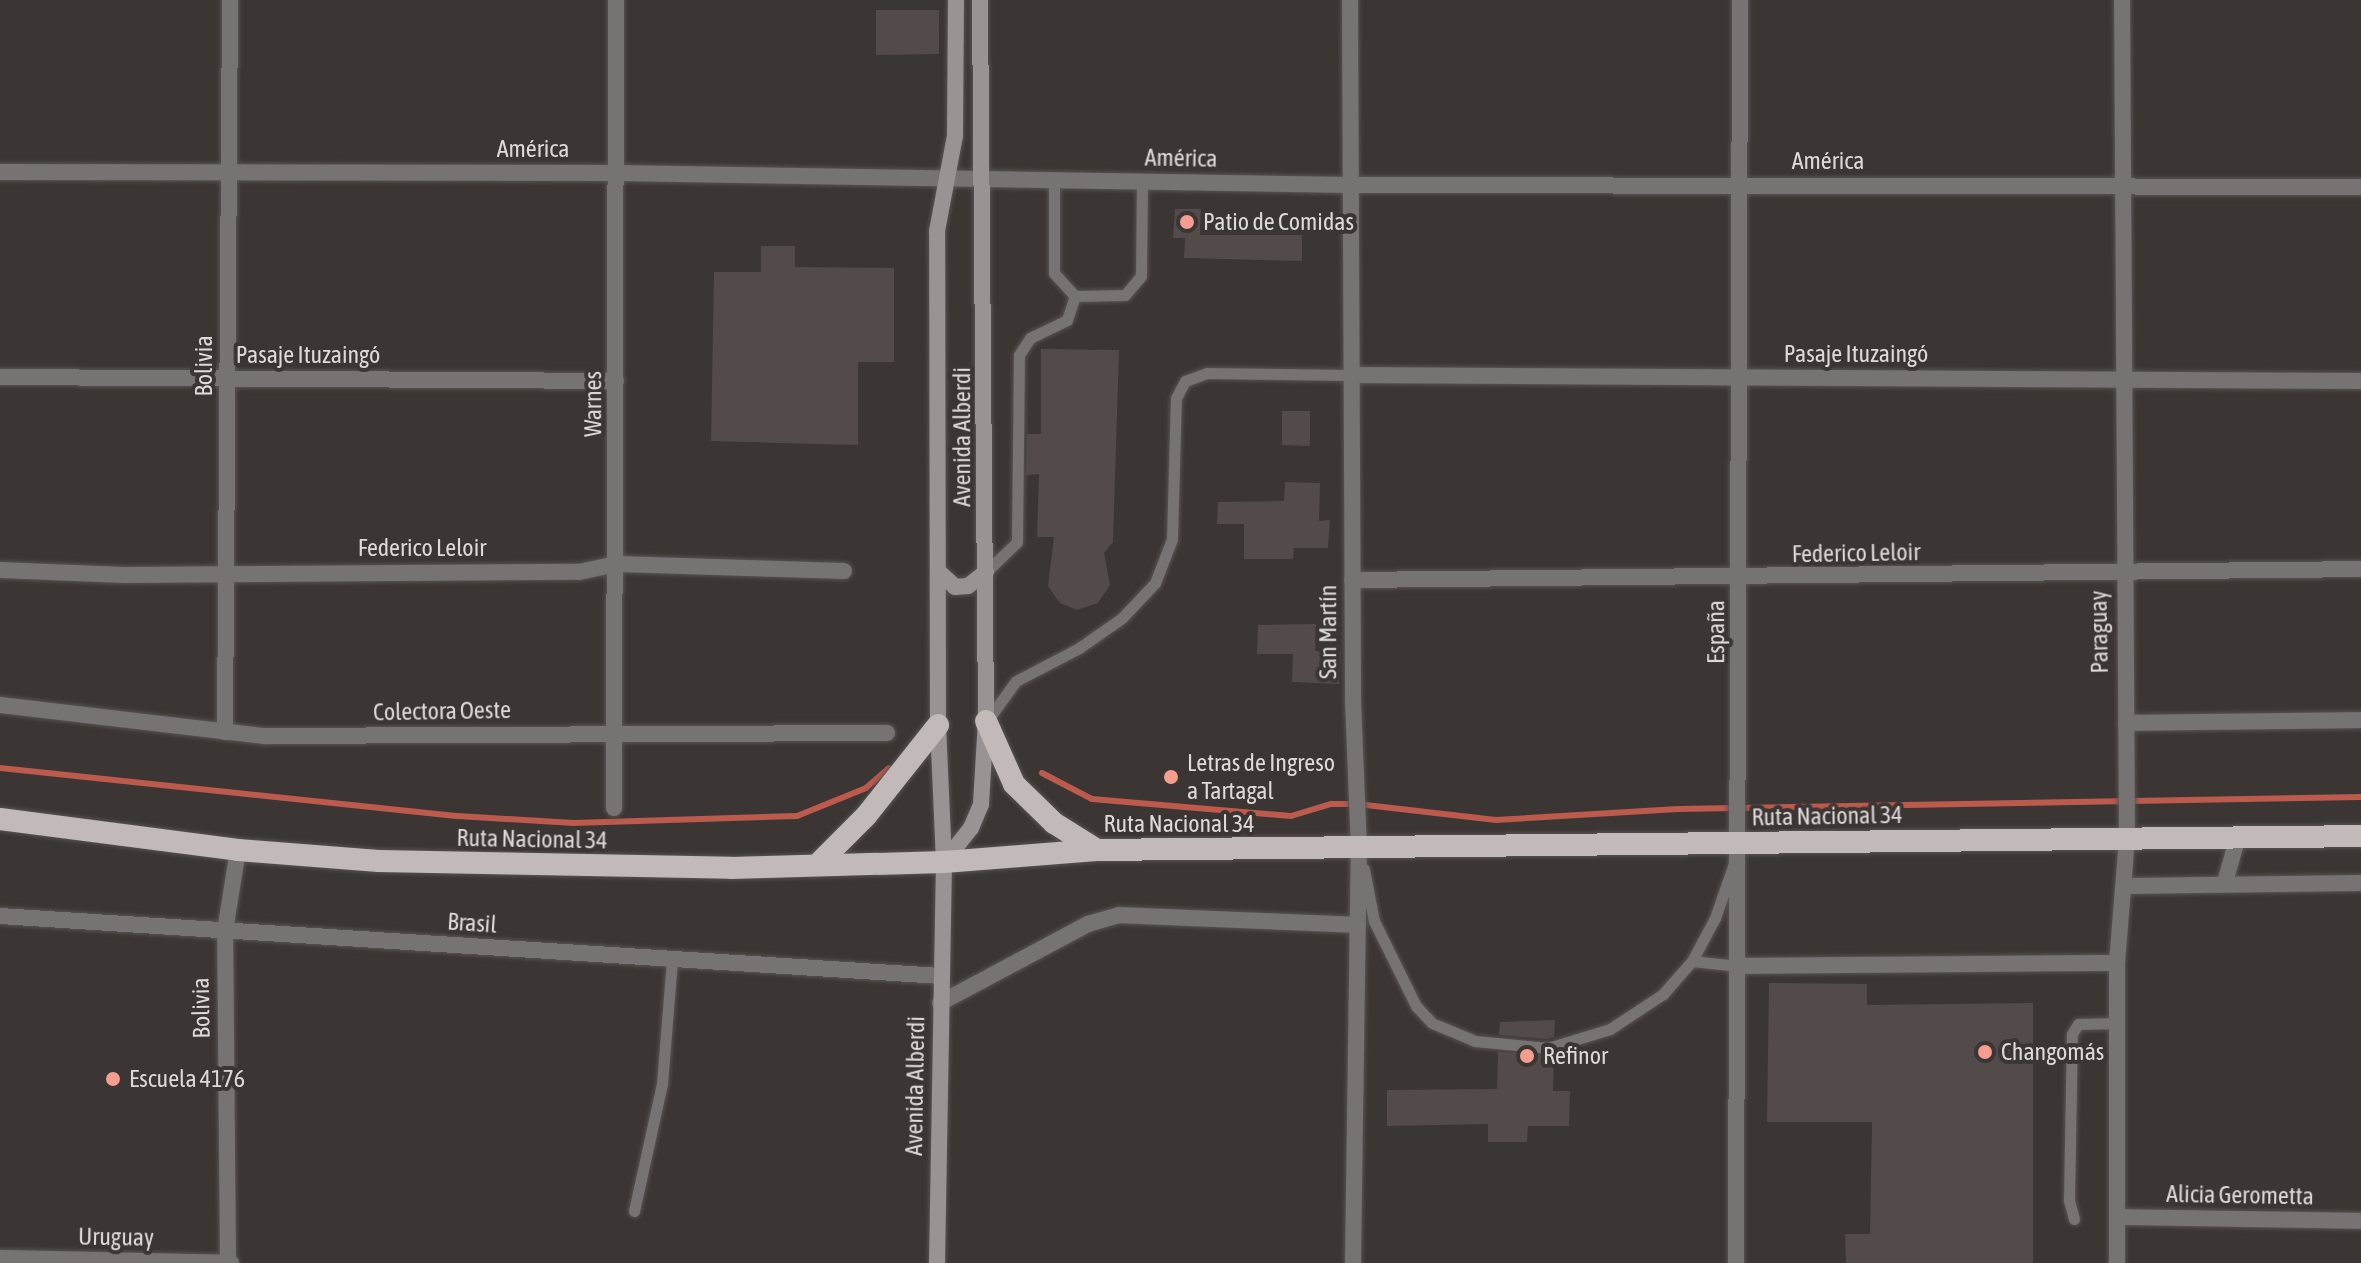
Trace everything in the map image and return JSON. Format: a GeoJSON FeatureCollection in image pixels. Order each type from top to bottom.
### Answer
{"type":"FeatureCollection","features":[{"type":"Feature","properties":{"kind":"highway"},"geometry":{"type":"LineString","coordinates":[[986,721],[1014,784],[1054,823],[1097,850]]}},
{"type":"Feature","properties":{"kind":"highway"},"geometry":{"type":"LineString","coordinates":[[819,863],[866,816],[938,725]]}},
{"type":"Feature","properties":{"kind":"highway","name":"Ruta Nacional 34"},"geometry":{"type":"LineString","coordinates":[[0,819],[238,850],[496,865],[944,862],[1097,850],[2361,836]]}},
{"type":"Feature","properties":{"kind":"main road","name":"Avenida Alberdi"},"geometry":{"type":"LineString","coordinates":[[937,1263],[944,862],[938,725],[937,231],[955,136],[956,0]]}},
{"type":"Feature","properties":{"kind":"main road","name":"Avenida Alberdi"},"geometry":{"type":"LineString","coordinates":[[944,862],[971,828],[981,804],[986,721],[980,0]]}},
{"type":"Feature","properties":{"kind":"main road"},"geometry":{"type":"LineString","coordinates":[[938,571],[955,587],[968,586],[986,572]]}},
{"type":"Feature","properties":{"kind":"street","name":"Bolivia"},"geometry":{"type":"LineString","coordinates":[[225,732],[230,0]]}},
{"type":"Feature","properties":{"kind":"street","name":"Warnes"},"geometry":{"type":"LineString","coordinates":[[614,808],[618,564],[616,0]]}},
{"type":"Feature","properties":{"kind":"street","name":"San Martín"},"geometry":{"type":"LineString","coordinates":[[1350,0],[1352,580],[1359,849],[1353,1263]]}},
{"type":"Feature","properties":{"kind":"street","name":"España"},"geometry":{"type":"LineString","coordinates":[[1736,1263],[1740,844],[1740,0]]}},
{"type":"Feature","properties":{"kind":"street","name":"Paraguay"},"geometry":{"type":"LineString","coordinates":[[2117,1263],[2117,963],[2127,838],[2122,573],[2122,0]]}},
{"type":"Feature","properties":{"kind":"street","name":"América"},"geometry":{"type":"LineString","coordinates":[[0,172],[617,173],[1349,185],[2361,187]]}},
{"type":"Feature","properties":{"kind":"street","name":"Pasaje Ituzaingó"},"geometry":{"type":"LineString","coordinates":[[1350,375],[2361,381]]}},
{"type":"Feature","properties":{"kind":"street","name":"Pasaje Ituzaingó"},"geometry":{"type":"LineString","coordinates":[[0,377],[616,381]]}},
{"type":"Feature","properties":{"kind":"street","name":"Federico Leloir"},"geometry":{"type":"LineString","coordinates":[[0,570],[579,572],[618,564],[844,571]]}},
{"type":"Feature","properties":{"kind":"street","name":"Federico Leloir"},"geometry":{"type":"LineString","coordinates":[[1352,580],[1740,579],[2361,569]]}},
{"type":"Feature","properties":{"kind":"street","name":"Colectora Oeste"},"geometry":{"type":"LineString","coordinates":[[0,705],[265,736],[887,733]]}},
{"type":"Feature","properties":{"kind":"street"},"geometry":{"type":"LineString","coordinates":[[2126,723],[2361,720]]}},
{"type":"Feature","properties":{"kind":"street"},"geometry":{"type":"LineString","coordinates":[[2225,882],[2238,837]]}},
{"type":"Feature","properties":{"kind":"street","name":"Bolivia"},"geometry":{"type":"LineString","coordinates":[[229,1263],[225,931],[238,850]]}},
{"type":"Feature","properties":{"kind":"street"},"geometry":{"type":"LineString","coordinates":[[2125,886],[2225,882],[2361,883]]}},
{"type":"Feature","properties":{"kind":"street"},"geometry":{"type":"LineString","coordinates":[[940,1003],[1088,924],[1119,915],[1358,925]]}},
{"type":"Feature","properties":{"kind":"street","name":"Brasil"},"geometry":{"type":"LineString","coordinates":[[0,916],[940,976]]}},
{"type":"Feature","properties":{"kind":"street"},"geometry":{"type":"LineString","coordinates":[[1739,966],[2117,963]]}},
{"type":"Feature","properties":{"kind":"street","name":"Alicia Gerometta"},"geometry":{"type":"LineString","coordinates":[[2118,1217],[2361,1221]]}},
{"type":"Feature","properties":{"kind":"street","name":"Uruguay"},"geometry":{"type":"LineString","coordinates":[[0,1258],[229,1263]]}},
{"type":"Feature","properties":{"kind":"lane"},"geometry":{"type":"LineString","coordinates":[[1054,180],[1054,273],[1075,296],[1125,295],[1141,276],[1142,182]]}},
{"type":"Feature","properties":{"kind":"lane"},"geometry":{"type":"LineString","coordinates":[[986,572],[1017,542],[1019,355],[1030,338],[1067,320],[1075,296]]}},
{"type":"Feature","properties":{"kind":"lane"},"geometry":{"type":"LineString","coordinates":[[986,721],[1016,681],[1122,618],[1155,583],[1172,539],[1176,398],[1185,381],[1207,373],[1350,375]]}},
{"type":"Feature","properties":{"kind":"lane"},"geometry":{"type":"LineString","coordinates":[[1359,849],[1374,921],[1416,1006],[1432,1023],[1475,1041],[1548,1048],[1610,1029],[1663,994],[1692,961],[1715,918],[1740,844]]}},
{"type":"Feature","properties":{"kind":"lane"},"geometry":{"type":"LineString","coordinates":[[634,1211],[662,1084],[672,959]]}},
{"type":"Feature","properties":{"kind":"lane"},"geometry":{"type":"LineString","coordinates":[[1692,961],[1739,966]]}},
{"type":"Feature","properties":{"kind":"lane"},"geometry":{"type":"LineString","coordinates":[[2074,1219],[2069,1200],[2072,1034],[2078,1024],[2118,1023]]}},
{"type":"Feature","properties":{"kind":"building"},"geometry":{"type":"Polygon","coordinates":[[[876,10],[939,10],[939,54],[876,55],[876,10]]]}},
{"type":"Feature","properties":{"kind":"building","name":"Patio de Comidas"},"geometry":{"type":"Polygon","coordinates":[[[1175,209],[1201,209],[1200,235],[1302,235],[1302,261],[1184,258],[1185,238],[1173,238],[1175,209]]]}},
{"type":"Feature","properties":{"kind":"building"},"geometry":{"type":"Polygon","coordinates":[[[761,246],[795,246],[795,267],[894,268],[894,362],[858,362],[858,445],[711,441],[714,272],[761,272],[761,246]]]}},
{"type":"Feature","properties":{"kind":"building"},"geometry":{"type":"Polygon","coordinates":[[[1041,349],[1119,350],[1113,542],[1104,553],[1110,585],[1098,603],[1077,610],[1060,603],[1048,586],[1054,537],[1037,537],[1039,474],[1026,475],[1027,434],[1041,434],[1041,349]]]}},
{"type":"Feature","properties":{"kind":"building"},"geometry":{"type":"Polygon","coordinates":[[[1282,411],[1310,411],[1310,446],[1282,445],[1282,411]]]}},
{"type":"Feature","properties":{"kind":"building"},"geometry":{"type":"Polygon","coordinates":[[[1285,482],[1320,483],[1319,521],[1330,520],[1328,548],[1294,548],[1293,559],[1244,559],[1244,524],[1217,524],[1218,502],[1284,501],[1285,482]]]}},
{"type":"Feature","properties":{"kind":"building"},"geometry":{"type":"Polygon","coordinates":[[[1316,624],[1315,651],[1341,652],[1339,684],[1292,682],[1293,654],[1257,654],[1258,625],[1316,624]]]}},
{"type":"Feature","properties":{"kind":"building"},"geometry":{"type":"Polygon","coordinates":[[[1769,983],[1867,984],[1867,1005],[2033,1003],[2033,1263],[1846,1263],[1845,1234],[1870,1234],[1872,1122],[1767,1122],[1769,983]]]}},
{"type":"Feature","properties":{"kind":"building"},"geometry":{"type":"Polygon","coordinates":[[[1555,1020],[1554,1037],[1547,1039],[1499,1035],[1500,1022],[1555,1020]]]}},
{"type":"Feature","properties":{"kind":"building"},"geometry":{"type":"Polygon","coordinates":[[[1498,1052],[1554,1055],[1553,1091],[1570,1091],[1569,1126],[1528,1126],[1527,1142],[1488,1142],[1488,1124],[1387,1126],[1387,1090],[1497,1089],[1498,1052]]]}},
{"type":"Feature","properties":{"kind":"waterway"},"geometry":{"type":"LineString","coordinates":[[0,768],[458,816],[574,823],[797,816],[866,788],[889,768]]}},
{"type":"Feature","properties":{"kind":"waterway"},"geometry":{"type":"LineString","coordinates":[[1042,773],[1092,799],[1291,816],[1331,804],[1357,804],[1496,820],[1678,809],[2361,797]]}},
{"type":"Feature","properties":{"kind":"place","name":"Patio de Comidas"},"geometry":{"type":"Point","coordinates":[1187,222]}},
{"type":"Feature","properties":{"kind":"place","name":"Letras de Ingreso a Tartagal"},"geometry":{"type":"Point","coordinates":[1171,777]}},
{"type":"Feature","properties":{"kind":"place","name":"Changomás"},"geometry":{"type":"Point","coordinates":[1985,1052]}},
{"type":"Feature","properties":{"kind":"place","name":"Refinor"},"geometry":{"type":"Point","coordinates":[1527,1056]}},
{"type":"Feature","properties":{"kind":"place","name":"Escuela 4176"},"geometry":{"type":"Point","coordinates":[113,1079]}}]}
